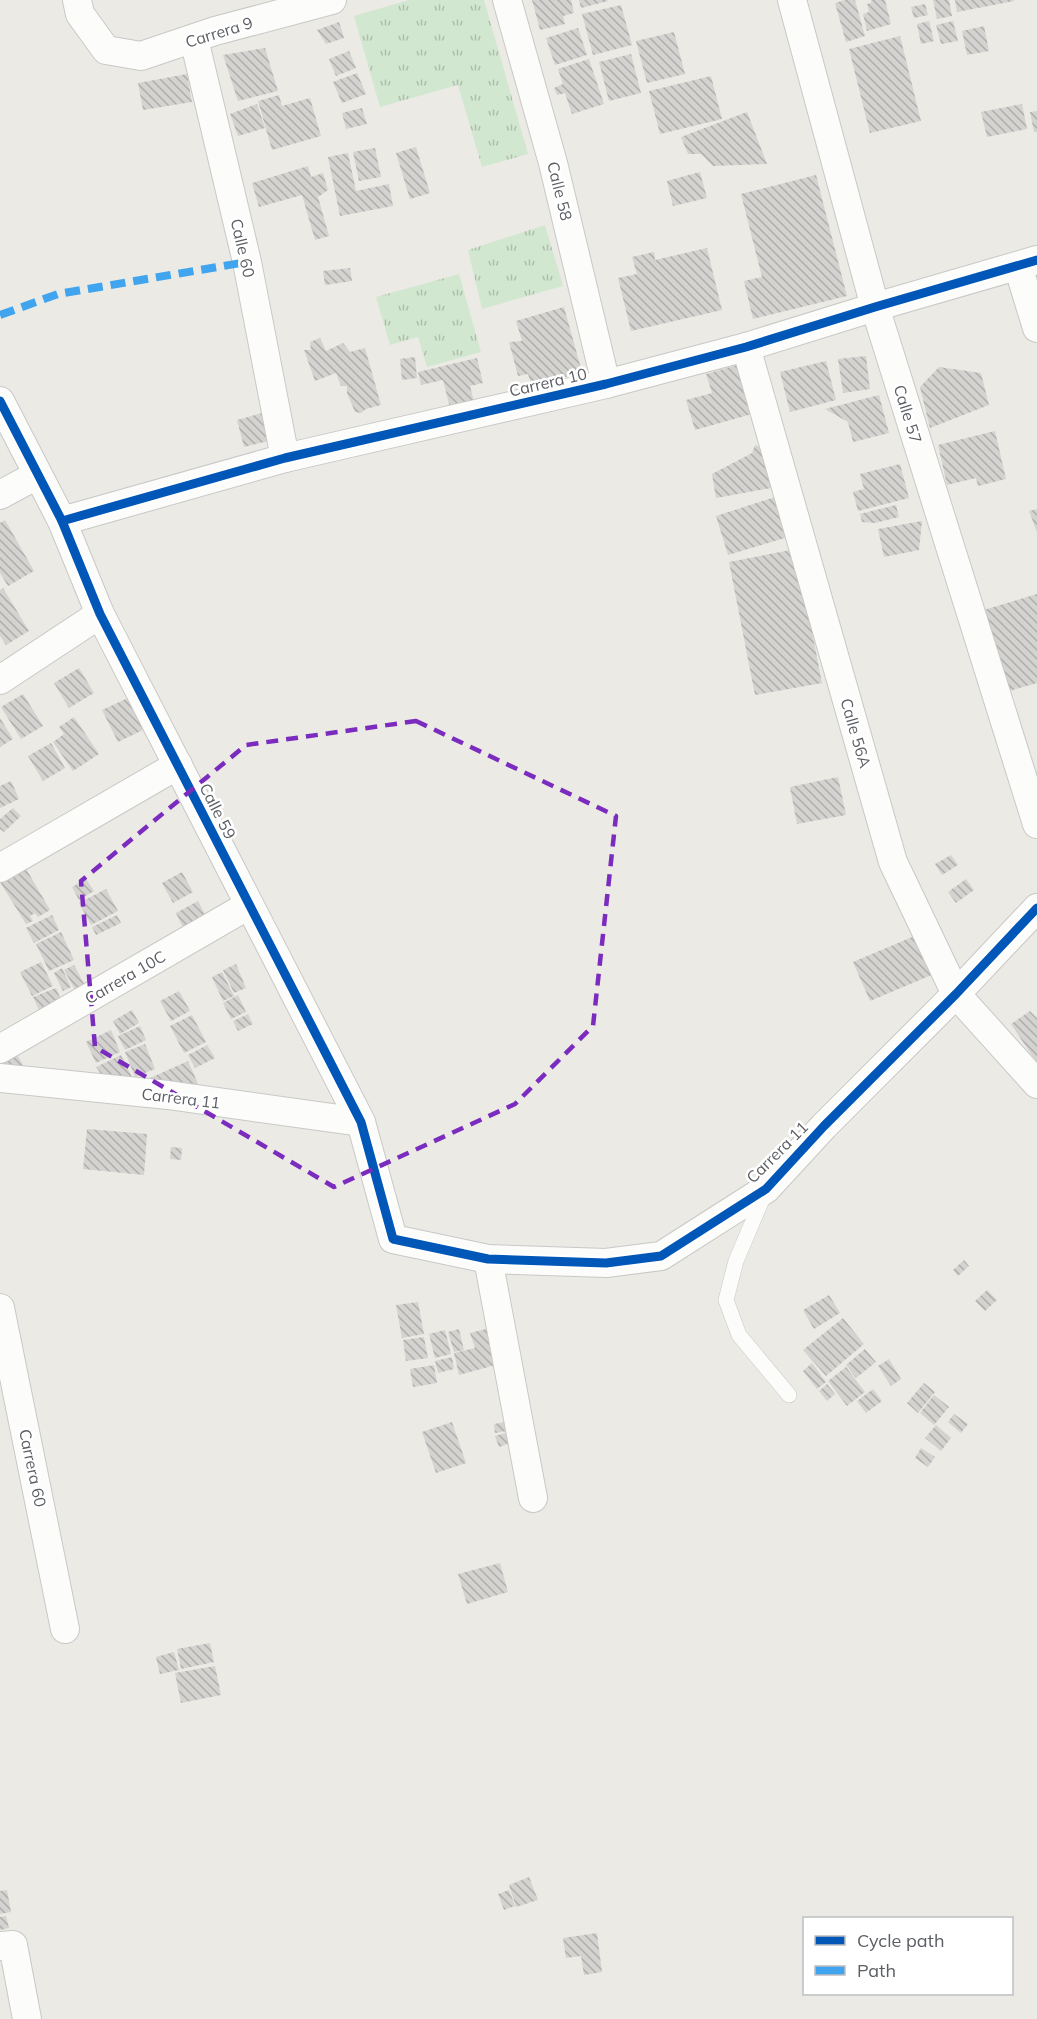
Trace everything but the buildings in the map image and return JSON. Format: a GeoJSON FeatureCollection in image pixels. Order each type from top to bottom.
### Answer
{"type":"FeatureCollection","features":[{"type":"Feature","properties":{"kind":"street","name":"Carrera 9"},"geometry":{"type":"LineString","coordinates":[[77,0],[80,14],[106,50],[141,56],[215,31],[332,0]]}},
{"type":"Feature","properties":{"kind":"street","name":"Calle 58"},"geometry":{"type":"LineString","coordinates":[[507,0],[553,163],[606,384]]}},
{"type":"Feature","properties":{"kind":"street","name":"Calle 57"},"geometry":{"type":"LineString","coordinates":[[792,0],[875,307],[1037,824]]}},
{"type":"Feature","properties":{"kind":"street","name":"Calle 60"},"geometry":{"type":"LineString","coordinates":[[194,39],[247,262],[285,458]]}},
{"type":"Feature","properties":{"kind":"street","name":"Carrera 10"},"geometry":{"type":"LineString","coordinates":[[62,521],[285,458],[606,384],[746,347],[1028,263]]}},
{"type":"Feature","properties":{"kind":"street"},"geometry":{"type":"LineString","coordinates":[[1028,263],[1037,328]]}},
{"type":"Feature","properties":{"kind":"street","name":"Calle 56A"},"geometry":{"type":"LineString","coordinates":[[746,347],[893,861],[956,994],[1037,1084]]}},
{"type":"Feature","properties":{"kind":"street","name":"Calle 59"},"geometry":{"type":"LineString","coordinates":[[0,401],[62,521],[100,614],[361,1122],[393,1239]]}},
{"type":"Feature","properties":{"kind":"street"},"geometry":{"type":"LineString","coordinates":[[0,495],[37,475]]}},
{"type":"Feature","properties":{"kind":"street"},"geometry":{"type":"LineString","coordinates":[[0,680],[100,614]]}},
{"type":"Feature","properties":{"kind":"street"},"geometry":{"type":"LineString","coordinates":[[0,868],[178,765]]}},
{"type":"Feature","properties":{"kind":"street","name":"Carrera 10C"},"geometry":{"type":"LineString","coordinates":[[0,1049],[249,905]]}},
{"type":"Feature","properties":{"kind":"street","name":"Carrera 11"},"geometry":{"type":"LineString","coordinates":[[393,1239],[488,1259],[606,1263],[661,1256],[766,1189],[824,1126],[956,994],[1037,908]]}},
{"type":"Feature","properties":{"kind":"street","name":"Carrera 11"},"geometry":{"type":"LineString","coordinates":[[0,1078],[168,1095],[361,1122]]}},
{"type":"Feature","properties":{"kind":"street"},"geometry":{"type":"LineString","coordinates":[[488,1259],[533,1498]]}},
{"type":"Feature","properties":{"kind":"street","name":"Carrera 60"},"geometry":{"type":"LineString","coordinates":[[0,1308],[65,1629]]}},
{"type":"Feature","properties":{"kind":"street"},"geometry":{"type":"LineString","coordinates":[[7,1945],[27,2019]]}},
{"type":"Feature","properties":{"kind":"lane"},"geometry":{"type":"LineString","coordinates":[[766,1189],[736,1261],[726,1300],[739,1335],[789,1395]]}},
{"type":"Feature","properties":{"kind":"highlighted area"},"geometry":{"type":"Polygon","coordinates":[[[416,721],[616,816],[593,1026],[515,1104],[334,1187],[95,1047],[81,881],[246,745],[416,721]]]}},
{"type":"Feature","properties":{"kind":"green space"},"geometry":{"type":"Polygon","coordinates":[[[409,0],[484,0],[528,154],[482,167],[458,85],[380,107],[354,16],[409,0]]]}},
{"type":"Feature","properties":{"kind":"green space"},"geometry":{"type":"Polygon","coordinates":[[[545,225],[563,286],[482,309],[468,250],[545,225]]]}},
{"type":"Feature","properties":{"kind":"green space"},"geometry":{"type":"Polygon","coordinates":[[[459,274],[481,352],[427,367],[418,337],[390,345],[376,297],[459,274]]]}},
{"type":"Feature","properties":{"kind":"marked path"},"geometry":{"type":"LineString","coordinates":[[0,315],[58,294],[247,262]]}},
{"type":"Feature","properties":{"kind":"cycle path"},"geometry":{"type":"LineString","coordinates":[[62,521],[285,458],[606,384],[746,347],[1037,260]]}},
{"type":"Feature","properties":{"kind":"cycle path"},"geometry":{"type":"LineString","coordinates":[[0,401],[62,521],[100,614],[361,1122],[393,1239],[488,1259],[606,1263],[661,1256],[766,1189],[824,1126],[956,994],[1037,908]]}}]}
